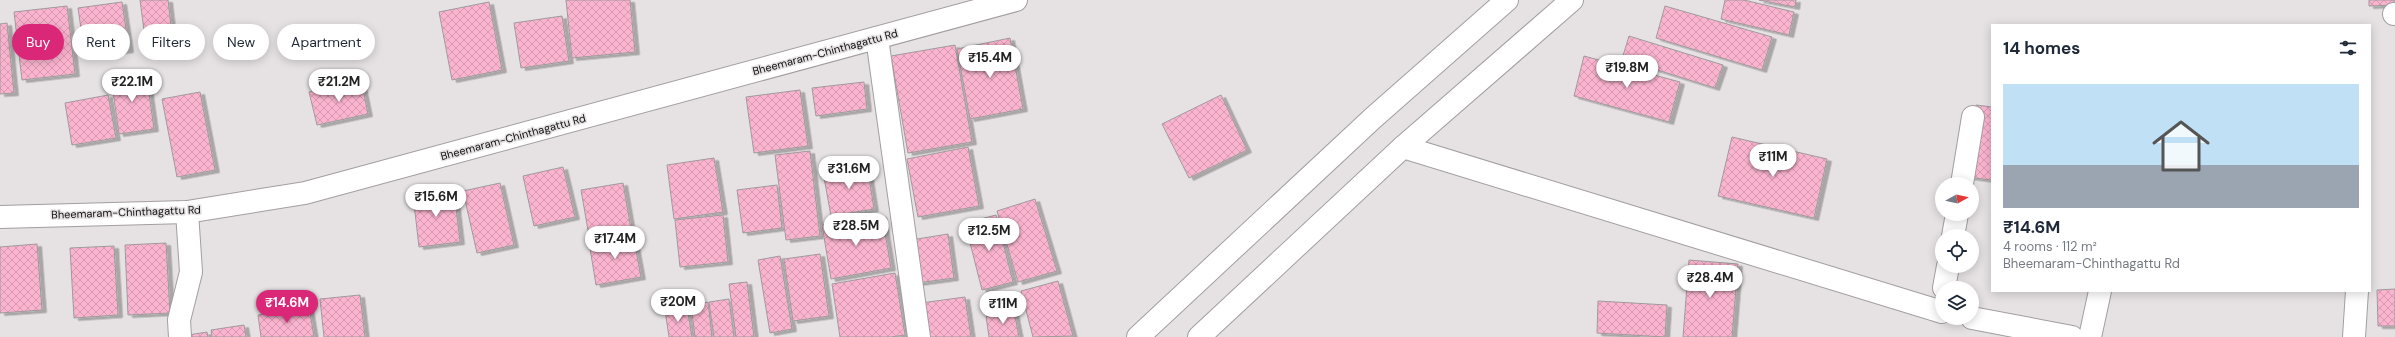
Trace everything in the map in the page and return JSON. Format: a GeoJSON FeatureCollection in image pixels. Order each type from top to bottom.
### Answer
{"type":"FeatureCollection","features":[{"type":"Feature","properties":{"kind":"main road","name":"Bheemaram-Chinthagattu Rd"},"geometry":{"type":"LineString","coordinates":[[0,216],[187,212],[305,193],[1016,0]]}},
{"type":"Feature","properties":{"kind":"main road"},"geometry":{"type":"LineString","coordinates":[[1138,337],[1373,118],[1507,0]]}},
{"type":"Feature","properties":{"kind":"main road"},"geometry":{"type":"LineString","coordinates":[[1199,337],[1403,147],[1572,0]]}},
{"type":"Feature","properties":{"kind":"main road"},"geometry":{"type":"LineString","coordinates":[[877,38],[919,337]]}},
{"type":"Feature","properties":{"kind":"main road"},"geometry":{"type":"LineString","coordinates":[[1963,177],[1973,117]]}},
{"type":"Feature","properties":{"kind":"main road"},"geometry":{"type":"LineString","coordinates":[[1403,147],[1935,306]]}},
{"type":"Feature","properties":{"kind":"main road"},"geometry":{"type":"LineString","coordinates":[[180,337],[179,320],[191,272],[187,212]]}},
{"type":"Feature","properties":{"kind":"main road"},"geometry":{"type":"LineString","coordinates":[[2090,337],[2100,292]]}},
{"type":"Feature","properties":{"kind":"main road"},"geometry":{"type":"LineString","coordinates":[[2354,337],[2357,292]]}},
{"type":"Feature","properties":{"kind":"main road"},"geometry":{"type":"LineString","coordinates":[[1979,319],[2066,336]]}},
{"type":"Feature","properties":{"kind":"building"},"geometry":{"type":"Polygon","coordinates":[[[140,0],[168,0],[171,24],[143,24],[140,0]]]}},
{"type":"Feature","properties":{"kind":"building"},"geometry":{"type":"Polygon","coordinates":[[[566,0],[630,0],[635,52],[572,58],[566,0]]]}},
{"type":"Feature","properties":{"kind":"building"},"geometry":{"type":"Polygon","coordinates":[[[1725,0],[1744,0],[1794,12],[1789,35],[1721,19],[1725,0]]]}},
{"type":"Feature","properties":{"kind":"building"},"geometry":{"type":"Polygon","coordinates":[[[1759,0],[1796,0],[1795,7],[1759,0]]]}},
{"type":"Feature","properties":{"kind":"building"},"geometry":{"type":"Polygon","coordinates":[[[2369,0],[2395,0],[2395,5],[2369,6],[2369,0]]]}},
{"type":"Feature","properties":{"kind":"building"},"geometry":{"type":"Polygon","coordinates":[[[122,2],[125,24],[80,24],[78,8],[122,2]]]}},
{"type":"Feature","properties":{"kind":"building"},"geometry":{"type":"Polygon","coordinates":[[[489,2],[502,70],[452,80],[439,12],[489,2]]]}},
{"type":"Feature","properties":{"kind":"building"},"geometry":{"type":"Polygon","coordinates":[[[67,6],[72,60],[73,60],[75,74],[22,80],[20,60],[64,60],[64,24],[15,24],[14,12],[67,6]]]}},
{"type":"Feature","properties":{"kind":"building"},"geometry":{"type":"Polygon","coordinates":[[[1665,6],[1772,37],[1762,70],[1656,38],[1665,6]]]}},
{"type":"Feature","properties":{"kind":"building"},"geometry":{"type":"Polygon","coordinates":[[[562,16],[569,61],[521,68],[514,23],[562,16]]]}},
{"type":"Feature","properties":{"kind":"building"},"geometry":{"type":"Polygon","coordinates":[[[7,23],[14,93],[0,94],[0,24],[7,23]]]}},
{"type":"Feature","properties":{"kind":"building"},"geometry":{"type":"Polygon","coordinates":[[[1629,36],[1723,65],[1715,88],[1622,59],[1629,36]]]}},
{"type":"Feature","properties":{"kind":"building"},"geometry":{"type":"Polygon","coordinates":[[[1010,38],[1023,109],[970,119],[957,49],[1010,38]]]}},
{"type":"Feature","properties":{"kind":"building"},"geometry":{"type":"Polygon","coordinates":[[[955,45],[972,142],[908,153],[891,56],[955,45]]]}},
{"type":"Feature","properties":{"kind":"building"},"geometry":{"type":"Polygon","coordinates":[[[1584,56],[1680,82],[1669,122],[1574,96],[1584,56]]]}},
{"type":"Feature","properties":{"kind":"building"},"geometry":{"type":"Polygon","coordinates":[[[146,72],[154,129],[119,134],[111,77],[146,72]]]}},
{"type":"Feature","properties":{"kind":"building"},"geometry":{"type":"Polygon","coordinates":[[[361,80],[368,114],[317,125],[309,92],[361,80]]]}},
{"type":"Feature","properties":{"kind":"building"},"geometry":{"type":"Polygon","coordinates":[[[864,82],[867,109],[816,116],[812,88],[864,82]]]}},
{"type":"Feature","properties":{"kind":"building"},"geometry":{"type":"Polygon","coordinates":[[[800,90],[808,146],[754,153],[746,97],[800,90]]]}},
{"type":"Feature","properties":{"kind":"building"},"geometry":{"type":"Polygon","coordinates":[[[200,92],[215,170],[177,177],[162,99],[200,92]]]}},
{"type":"Feature","properties":{"kind":"building"},"geometry":{"type":"Polygon","coordinates":[[[108,95],[116,138],[72,145],[65,103],[108,95]]]}},
{"type":"Feature","properties":{"kind":"building"},"geometry":{"type":"Polygon","coordinates":[[[1221,95],[1247,150],[1189,178],[1162,124],[1221,95]]]}},
{"type":"Feature","properties":{"kind":"building"},"geometry":{"type":"Polygon","coordinates":[[[1976,105],[1991,107],[1991,180],[1979,178],[1979,177],[1967,177],[1976,105]]]}},
{"type":"Feature","properties":{"kind":"building"},"geometry":{"type":"Polygon","coordinates":[[[1732,137],[1827,159],[1814,218],[1718,196],[1732,137]]]}},
{"type":"Feature","properties":{"kind":"building"},"geometry":{"type":"Polygon","coordinates":[[[968,147],[979,206],[918,217],[907,159],[968,147]]]}},
{"type":"Feature","properties":{"kind":"building"},"geometry":{"type":"Polygon","coordinates":[[[810,151],[820,236],[786,240],[775,155],[810,151]]]}},
{"type":"Feature","properties":{"kind":"building"},"geometry":{"type":"Polygon","coordinates":[[[714,158],[723,212],[674,219],[667,165],[714,158]]]}},
{"type":"Feature","properties":{"kind":"building"},"geometry":{"type":"Polygon","coordinates":[[[867,165],[874,209],[831,216],[823,172],[867,165]]]}},
{"type":"Feature","properties":{"kind":"building"},"geometry":{"type":"Polygon","coordinates":[[[563,167],[575,217],[534,226],[523,176],[563,167]]]}},
{"type":"Feature","properties":{"kind":"building"},"geometry":{"type":"Polygon","coordinates":[[[500,183],[514,245],[477,253],[463,191],[500,183]]]}},
{"type":"Feature","properties":{"kind":"building"},"geometry":{"type":"Polygon","coordinates":[[[623,183],[631,229],[589,236],[581,190],[623,183]]]}},
{"type":"Feature","properties":{"kind":"building"},"geometry":{"type":"Polygon","coordinates":[[[777,185],[782,228],[743,233],[737,190],[777,185]]]}},
{"type":"Feature","properties":{"kind":"building"},"geometry":{"type":"Polygon","coordinates":[[[454,190],[460,242],[419,247],[413,195],[454,190]]]}},
{"type":"Feature","properties":{"kind":"building"},"geometry":{"type":"Polygon","coordinates":[[[1035,199],[1057,271],[1018,282],[997,211],[1035,199]]]}},
{"type":"Feature","properties":{"kind":"building"},"geometry":{"type":"Polygon","coordinates":[[[723,215],[728,262],[680,267],[675,220],[723,215]]]}},
{"type":"Feature","properties":{"kind":"building"},"geometry":{"type":"Polygon","coordinates":[[[882,215],[891,268],[831,279],[822,225],[882,215]]]}},
{"type":"Feature","properties":{"kind":"building"},"geometry":{"type":"Polygon","coordinates":[[[996,215],[1013,282],[982,290],[965,223],[996,215]]]}},
{"type":"Feature","properties":{"kind":"building"},"geometry":{"type":"Polygon","coordinates":[[[633,234],[641,277],[596,285],[589,242],[633,234]]]}},
{"type":"Feature","properties":{"kind":"building"},"geometry":{"type":"Polygon","coordinates":[[[948,234],[954,278],[917,283],[911,240],[948,234]]]}},
{"type":"Feature","properties":{"kind":"building"},"geometry":{"type":"Polygon","coordinates":[[[166,243],[170,313],[128,315],[125,245],[166,243]]]}},
{"type":"Feature","properties":{"kind":"building"},"geometry":{"type":"Polygon","coordinates":[[[37,244],[42,310],[0,313],[0,247],[37,244]]]}},
{"type":"Feature","properties":{"kind":"building"},"geometry":{"type":"Polygon","coordinates":[[[114,246],[118,315],[74,318],[70,248],[114,246]]]}},
{"type":"Feature","properties":{"kind":"building"},"geometry":{"type":"Polygon","coordinates":[[[820,254],[829,316],[793,321],[784,259],[820,254]]]}},
{"type":"Feature","properties":{"kind":"building"},"geometry":{"type":"Polygon","coordinates":[[[780,256],[792,329],[770,333],[758,260],[780,256]]]}},
{"type":"Feature","properties":{"kind":"building"},"geometry":{"type":"Polygon","coordinates":[[[1689,260],[1738,264],[1732,337],[1683,337],[1689,260]]]}},
{"type":"Feature","properties":{"kind":"building"},"geometry":{"type":"Polygon","coordinates":[[[895,273],[905,335],[891,337],[840,337],[832,284],[895,273]]]}},
{"type":"Feature","properties":{"kind":"building"},"geometry":{"type":"Polygon","coordinates":[[[1058,281],[1073,336],[1033,337],[1021,291],[1058,281]]]}},
{"type":"Feature","properties":{"kind":"building"},"geometry":{"type":"Polygon","coordinates":[[[747,282],[754,337],[736,337],[729,284],[747,282]]]}},
{"type":"Feature","properties":{"kind":"building"},"geometry":{"type":"Polygon","coordinates":[[[2395,289],[2395,326],[2378,326],[2377,290],[2395,289]]]}},
{"type":"Feature","properties":{"kind":"building"},"geometry":{"type":"Polygon","coordinates":[[[360,295],[365,337],[324,337],[320,299],[360,295]]]}},
{"type":"Feature","properties":{"kind":"building"},"geometry":{"type":"Polygon","coordinates":[[[965,297],[971,337],[926,337],[921,303],[965,297]]]}},
{"type":"Feature","properties":{"kind":"building"},"geometry":{"type":"Polygon","coordinates":[[[729,299],[734,337],[714,337],[709,302],[729,299]]]}},
{"type":"Feature","properties":{"kind":"building"},"geometry":{"type":"Polygon","coordinates":[[[1598,301],[1667,305],[1665,337],[1597,333],[1598,301]]]}},
{"type":"Feature","properties":{"kind":"building"},"geometry":{"type":"Polygon","coordinates":[[[708,302],[712,337],[695,337],[691,305],[708,302]]]}},
{"type":"Feature","properties":{"kind":"building"},"geometry":{"type":"Polygon","coordinates":[[[309,307],[314,337],[261,337],[258,315],[309,307]]]}},
{"type":"Feature","properties":{"kind":"building"},"geometry":{"type":"Polygon","coordinates":[[[687,307],[692,337],[669,337],[665,310],[687,307]]]}},
{"type":"Feature","properties":{"kind":"building"},"geometry":{"type":"Polygon","coordinates":[[[1014,311],[1019,337],[989,337],[986,316],[1014,311]]]}},
{"type":"Feature","properties":{"kind":"building"},"geometry":{"type":"Polygon","coordinates":[[[244,325],[246,337],[212,337],[211,330],[244,325]]]}},
{"type":"Feature","properties":{"kind":"building"},"geometry":{"type":"Polygon","coordinates":[[[207,332],[208,337],[188,337],[188,335],[207,332]]]}}]}
